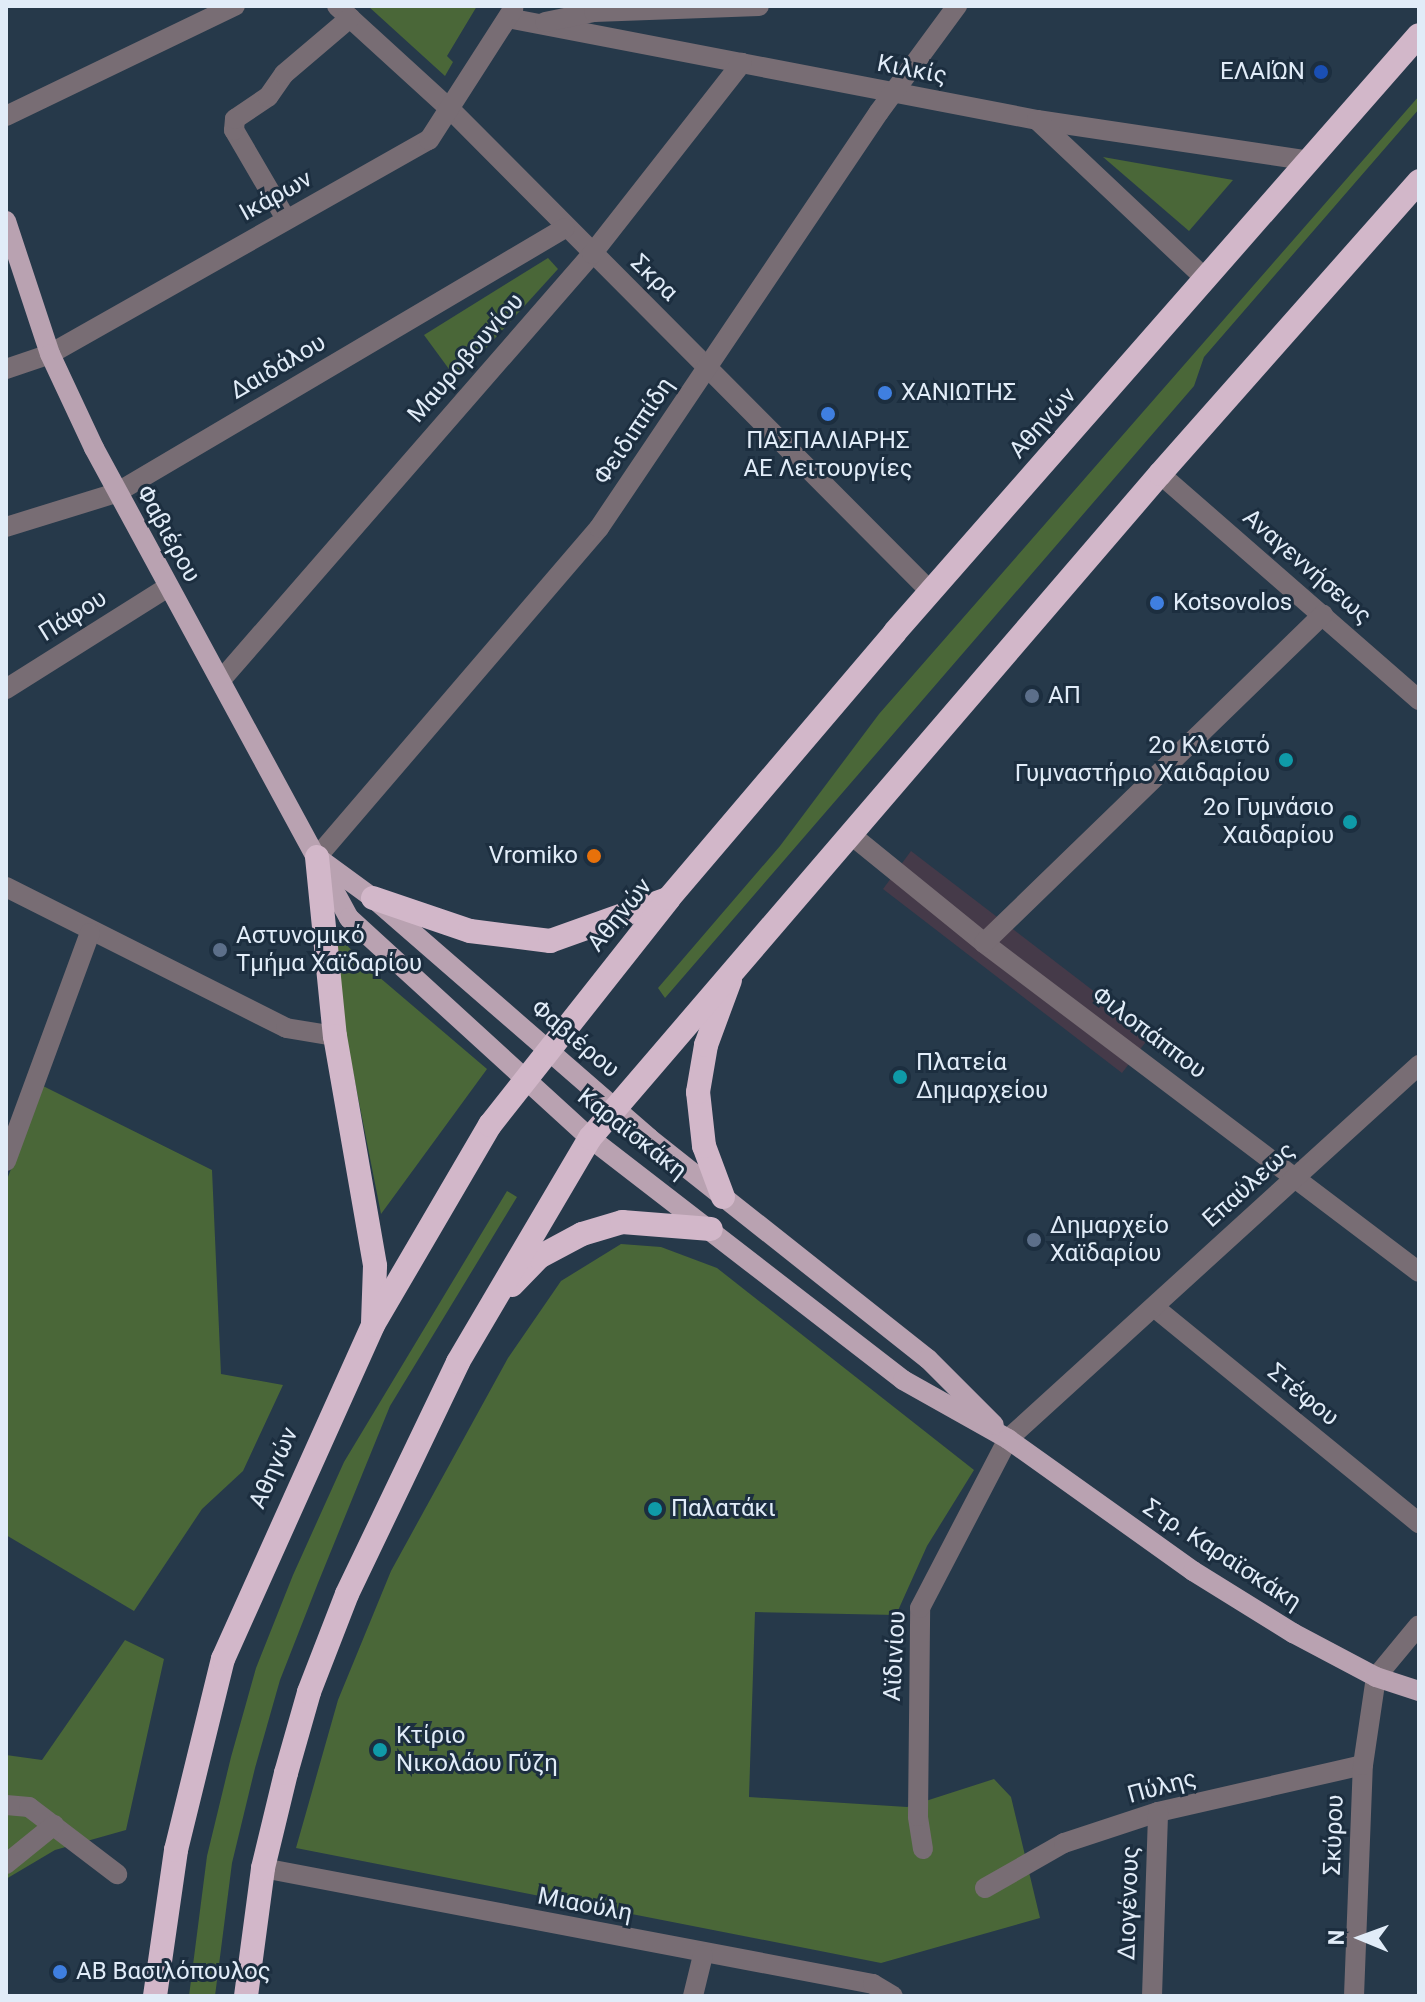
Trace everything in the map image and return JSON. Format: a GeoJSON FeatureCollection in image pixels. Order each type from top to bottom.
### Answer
{"type":"FeatureCollection","features":[{"type":"Feature","properties":{"kind":"highway","name":"Αθηνών"},"geometry":{"type":"LineString","coordinates":[[155,1996],[176,1850],[223,1659],[373,1325],[522,1078],[669,898],[931,592],[1419,35]]}},
{"type":"Feature","properties":{"kind":"highway"},"geometry":{"type":"LineString","coordinates":[[246,1996],[263,1868],[309,1692],[342,1608],[398,1482],[487,1309],[590,1138],[1160,474],[1419,181]]}},
{"type":"Feature","properties":{"kind":"highway"},"geometry":{"type":"LineString","coordinates":[[317,857],[335,1036],[373,1256],[373,1325]]}},
{"type":"Feature","properties":{"kind":"highway"},"geometry":{"type":"LineString","coordinates":[[373,898],[470,931],[550,941],[669,898]]}},
{"type":"Feature","properties":{"kind":"highway"},"geometry":{"type":"LineString","coordinates":[[723,1197],[704,1146],[698,1092],[706,1045],[736,965]]}},
{"type":"Feature","properties":{"kind":"highway"},"geometry":{"type":"LineString","coordinates":[[487,1309],[539,1257],[582,1234],[622,1222],[711,1229]]}},
{"type":"Feature","properties":{"kind":"main road","name":"Φαβιέρου"},"geometry":{"type":"LineString","coordinates":[[6,221],[50,354],[116,493],[349,918],[522,1078]]}},
{"type":"Feature","properties":{"kind":"main road","name":"Φαβιέρου"},"geometry":{"type":"LineString","coordinates":[[317,857],[373,898],[616,1108]]}},
{"type":"Feature","properties":{"kind":"main road","name":"Καραϊσκάκη"},"geometry":{"type":"LineString","coordinates":[[522,1078],[590,1138],[711,1229]]}},
{"type":"Feature","properties":{"kind":"main road","name":"Καραϊσκάκη"},"geometry":{"type":"LineString","coordinates":[[616,1108],[723,1197]]}},
{"type":"Feature","properties":{"kind":"main road","name":"Στρ. Καραϊσκάκη"},"geometry":{"type":"LineString","coordinates":[[723,1197],[928,1359],[1008,1439]]}},
{"type":"Feature","properties":{"kind":"main road","name":"Στρ. Καραϊσκάκη"},"geometry":{"type":"LineString","coordinates":[[711,1229],[903,1380],[1008,1439],[1193,1571],[1376,1677],[1419,1691]]}},
{"type":"Feature","properties":{"kind":"street"},"geometry":{"type":"LineString","coordinates":[[6,116],[235,6]]}},
{"type":"Feature","properties":{"kind":"street"},"geometry":{"type":"LineString","coordinates":[[540,23],[594,12],[759,6]]}},
{"type":"Feature","properties":{"kind":"street","name":"Φειδιππίδη"},"geometry":{"type":"LineString","coordinates":[[317,857],[599,528],[893,94],[957,6]]}},
{"type":"Feature","properties":{"kind":"street"},"geometry":{"type":"LineString","coordinates":[[286,219],[234,130],[235,119],[268,97],[284,74],[344,12]]}},
{"type":"Feature","properties":{"kind":"street","name":"Σκρα"},"geometry":{"type":"LineString","coordinates":[[344,12],[451,110],[565,228],[931,592]]}},
{"type":"Feature","properties":{"kind":"street","name":"Κιλκίς"},"geometry":{"type":"LineString","coordinates":[[512,12],[540,23],[893,94],[1037,120],[1310,161]]}},
{"type":"Feature","properties":{"kind":"street","name":"Ικάρων"},"geometry":{"type":"LineString","coordinates":[[6,369],[50,354],[429,140],[512,12]]}},
{"type":"Feature","properties":{"kind":"street","name":"Μαυροβουνίου"},"geometry":{"type":"LineString","coordinates":[[221,680],[592,254],[742,63]]}},
{"type":"Feature","properties":{"kind":"street"},"geometry":{"type":"LineString","coordinates":[[1037,120],[1207,280]]}},
{"type":"Feature","properties":{"kind":"street","name":"Δαιδάλου"},"geometry":{"type":"LineString","coordinates":[[6,527],[116,493],[565,228]]}},
{"type":"Feature","properties":{"kind":"street","name":"Αναγεννήσεως"},"geometry":{"type":"LineString","coordinates":[[1160,474],[1419,700]]}},
{"type":"Feature","properties":{"kind":"street","name":"Πάφου"},"geometry":{"type":"LineString","coordinates":[[6,689],[168,587]]}},
{"type":"Feature","properties":{"kind":"street"},"geometry":{"type":"LineString","coordinates":[[984,943],[1323,614]]}},
{"type":"Feature","properties":{"kind":"street","name":"Φιλοπάππου"},"geometry":{"type":"LineString","coordinates":[[850,834],[984,943],[1419,1272]]}},
{"type":"Feature","properties":{"kind":"street"},"geometry":{"type":"LineString","coordinates":[[6,887],[90,933],[286,1028],[335,1036]]}},
{"type":"Feature","properties":{"kind":"street"},"geometry":{"type":"LineString","coordinates":[[6,1161],[90,933]]}},
{"type":"Feature","properties":{"kind":"street","name":"Επαύλεως"},"geometry":{"type":"LineString","coordinates":[[1008,1439],[1419,1065]]}},
{"type":"Feature","properties":{"kind":"street","name":"Στέφου"},"geometry":{"type":"LineString","coordinates":[[1154,1307],[1419,1523]]}},
{"type":"Feature","properties":{"kind":"street","name":"Αϊδινίου"},"geometry":{"type":"LineString","coordinates":[[923,1849],[918,1816],[920,1608],[1008,1439]]}},
{"type":"Feature","properties":{"kind":"street"},"geometry":{"type":"LineString","coordinates":[[1376,1677],[1419,1625]]}},
{"type":"Feature","properties":{"kind":"street","name":"Σκύρου"},"geometry":{"type":"LineString","coordinates":[[1354,1996],[1363,1765],[1376,1677]]}},
{"type":"Feature","properties":{"kind":"street","name":"Πύλης"},"geometry":{"type":"LineString","coordinates":[[985,1888],[1064,1843],[1158,1812],[1363,1765]]}},
{"type":"Feature","properties":{"kind":"street"},"geometry":{"type":"LineString","coordinates":[[6,1805],[29,1807],[117,1874]]}},
{"type":"Feature","properties":{"kind":"street","name":"Διογένους"},"geometry":{"type":"LineString","coordinates":[[1152,1996],[1158,1812]]}},
{"type":"Feature","properties":{"kind":"street"},"geometry":{"type":"LineString","coordinates":[[6,1864],[54,1825]]}},
{"type":"Feature","properties":{"kind":"street","name":"Μιαούλη"},"geometry":{"type":"LineString","coordinates":[[263,1868],[703,1955],[873,1984],[893,1996]]}},
{"type":"Feature","properties":{"kind":"street"},"geometry":{"type":"LineString","coordinates":[[693,1996],[703,1955]]}},
{"type":"Feature","properties":{"kind":"shaded area"},"geometry":{"type":"Polygon","coordinates":[[[911,851],[1151,1035],[1122,1073],[883,889],[911,851]]]}},
{"type":"Feature","properties":{"kind":"green space"},"geometry":{"type":"Polygon","coordinates":[[[368,6],[477,6],[447,56],[453,62],[445,76],[368,6]]]}},
{"type":"Feature","properties":{"kind":"green space"},"geometry":{"type":"Polygon","coordinates":[[[1419,96],[1419,109],[1204,357],[1194,386],[665,998],[658,988],[780,846],[879,714],[1419,96]]]}},
{"type":"Feature","properties":{"kind":"green space"},"geometry":{"type":"Polygon","coordinates":[[[1103,157],[1233,180],[1189,231],[1103,157]]]}},
{"type":"Feature","properties":{"kind":"green space"},"geometry":{"type":"Polygon","coordinates":[[[548,258],[558,269],[457,380],[424,335],[548,258]]]}},
{"type":"Feature","properties":{"kind":"green space"},"geometry":{"type":"Polygon","coordinates":[[[332,930],[372,971],[487,1069],[381,1214],[343,1021],[332,930]]]}},
{"type":"Feature","properties":{"kind":"green space"},"geometry":{"type":"Polygon","coordinates":[[[43,1086],[212,1170],[221,1374],[283,1385],[243,1471],[202,1509],[134,1611],[6,1535],[6,1182],[43,1086]]]}},
{"type":"Feature","properties":{"kind":"green space"},"geometry":{"type":"Polygon","coordinates":[[[507,1191],[517,1197],[390,1406],[318,1583],[280,1680],[255,1768],[232,1863],[215,1996],[189,1996],[207,1856],[256,1668],[293,1575],[344,1462],[507,1191]]]}},
{"type":"Feature","properties":{"kind":"green space","name":"Παλατάκι"},"geometry":{"type":"Polygon","coordinates":[[[621,1244],[661,1247],[717,1268],[974,1470],[927,1546],[896,1615],[755,1612],[749,1797],[907,1807],[994,1779],[1011,1797],[1040,1918],[881,1963],[296,1848],[338,1700],[391,1571],[508,1358],[561,1281],[621,1244]]]}},
{"type":"Feature","properties":{"kind":"green space"},"geometry":{"type":"Polygon","coordinates":[[[125,1640],[164,1659],[126,1830],[55,1850],[6,1879],[6,1755],[42,1760],[125,1640]]]}},
{"type":"Feature","properties":{"kind":"place","name":"ΕΛΑΙΏΝ"},"geometry":{"type":"Point","coordinates":[1321,72]}},
{"type":"Feature","properties":{"kind":"place","name":"ΧΑΝΙΩΤΗΣ"},"geometry":{"type":"Point","coordinates":[885,393]}},
{"type":"Feature","properties":{"kind":"place","name":"ΠΑΣΠΑΛΙΑΡΗΣ ΑΕ Λειτουργίες"},"geometry":{"type":"Point","coordinates":[828,414]}},
{"type":"Feature","properties":{"kind":"place","name":"Kotsovolos"},"geometry":{"type":"Point","coordinates":[1157,603]}},
{"type":"Feature","properties":{"kind":"place","name":"ΑΠ"},"geometry":{"type":"Point","coordinates":[1032,696]}},
{"type":"Feature","properties":{"kind":"place","name":"2ο Κλειστό Γυμναστήριο Χαιδαρίου"},"geometry":{"type":"Point","coordinates":[1286,760]}},
{"type":"Feature","properties":{"kind":"place","name":"2ο Γυμνάσιο Χαιδαρίου"},"geometry":{"type":"Point","coordinates":[1350,822]}},
{"type":"Feature","properties":{"kind":"place","name":"Vromiko"},"geometry":{"type":"Point","coordinates":[594,856]}},
{"type":"Feature","properties":{"kind":"place","name":"Αστυνομικό Τμήμα Χαϊδαρίου"},"geometry":{"type":"Point","coordinates":[220,950]}},
{"type":"Feature","properties":{"kind":"place","name":"Πλατεία Δημαρχείου"},"geometry":{"type":"Point","coordinates":[900,1077]}},
{"type":"Feature","properties":{"kind":"place","name":"Δημαρχείο Χαϊδαρίου"},"geometry":{"type":"Point","coordinates":[1034,1240]}},
{"type":"Feature","properties":{"kind":"place","name":"Παλατάκι"},"geometry":{"type":"Point","coordinates":[655,1509]}},
{"type":"Feature","properties":{"kind":"place","name":"Κτίριο Νικολάου Γύζη"},"geometry":{"type":"Point","coordinates":[380,1750]}},
{"type":"Feature","properties":{"kind":"place","name":"ΑΒ Βασιλόπουλος"},"geometry":{"type":"Point","coordinates":[60,1972]}}]}
